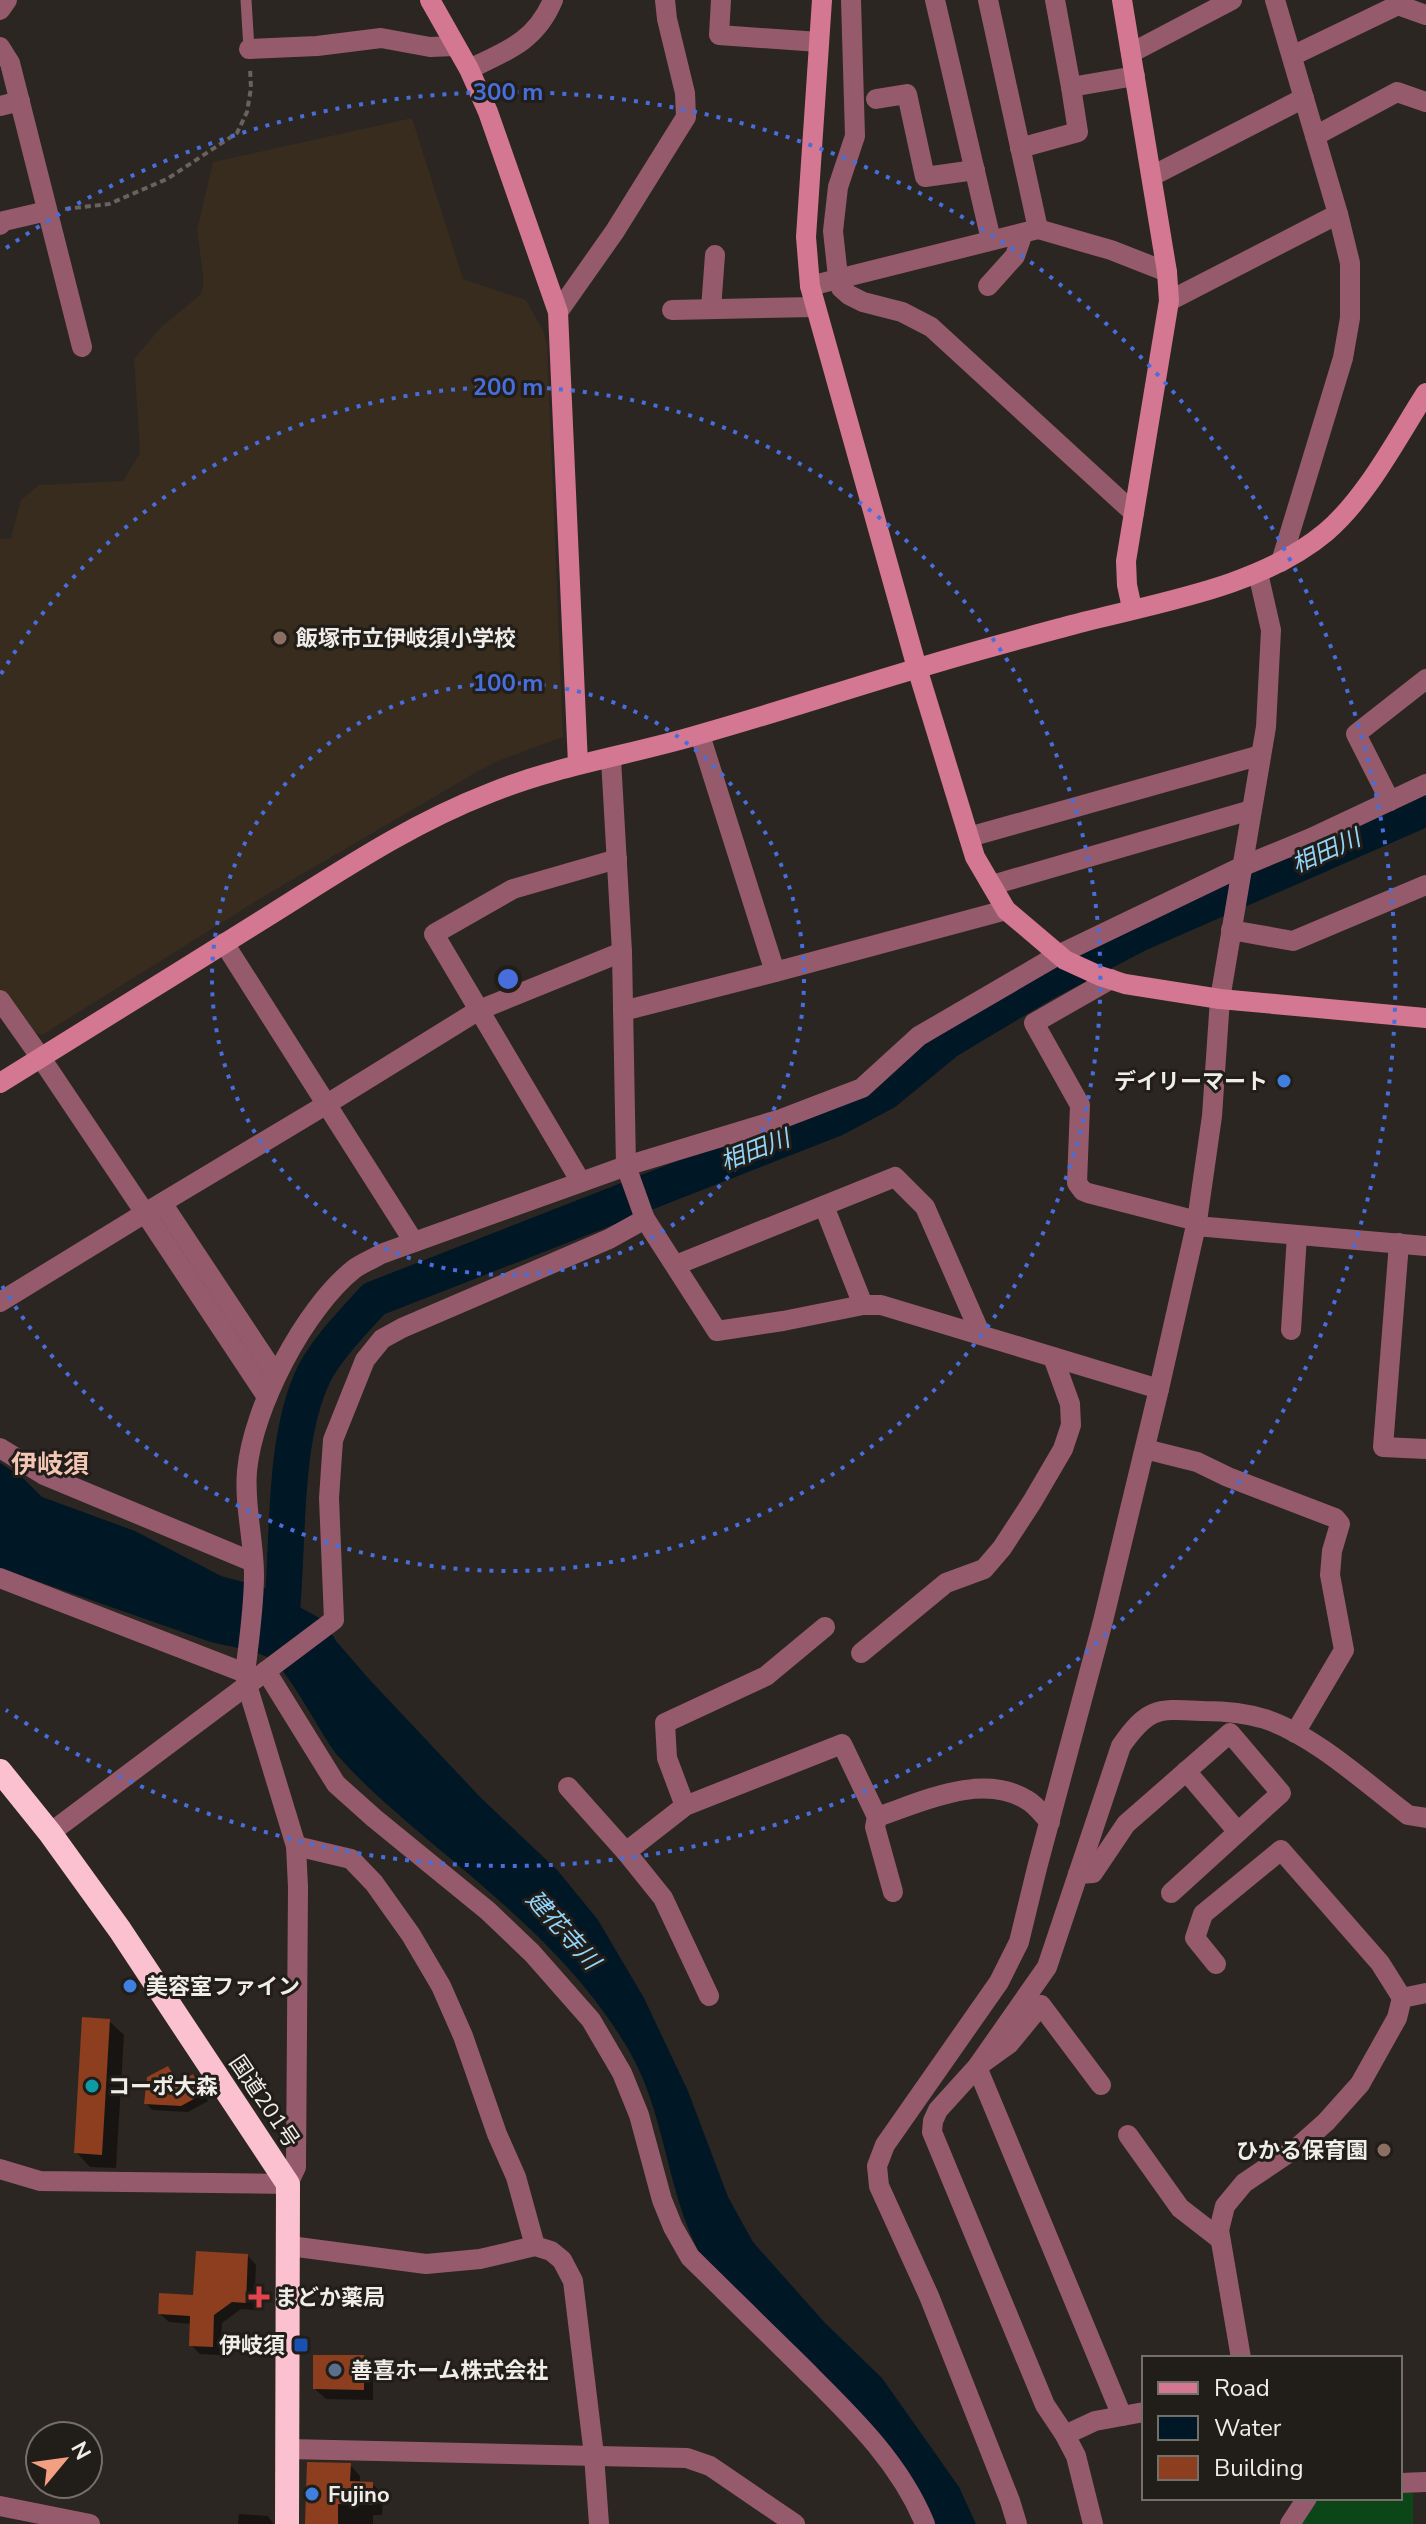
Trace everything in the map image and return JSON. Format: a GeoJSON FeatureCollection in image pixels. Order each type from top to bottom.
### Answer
{"type":"FeatureCollection","features":[{"type":"Feature","properties":{"kind":"highway","name":"国道201号"},"geometry":{"type":"LineString","coordinates":[[0,1771],[50,1833],[120,1930],[288,2184],[287,2524]]}},
{"type":"Feature","properties":{"kind":"street"},"geometry":{"type":"LineString","coordinates":[[0,10],[7,0]]}},
{"type":"Feature","properties":{"kind":"street"},"geometry":{"type":"LineString","coordinates":[[430,0],[469,69],[493,126],[558,312],[578,764]]}},
{"type":"Feature","properties":{"kind":"street"},"geometry":{"type":"LineString","coordinates":[[469,69],[518,46],[540,25],[553,0]]}},
{"type":"Feature","properties":{"kind":"street"},"geometry":{"type":"LineString","coordinates":[[558,312],[615,231],[686,117],[685,93],[665,0]]}},
{"type":"Feature","properties":{"kind":"street"},"geometry":{"type":"LineString","coordinates":[[721,0],[719,35],[819,42]]}},
{"type":"Feature","properties":{"kind":"street"},"geometry":{"type":"LineString","coordinates":[[822,0],[806,237],[810,286],[917,668],[975,857],[1006,910],[1062,958],[1105,978],[1156,990],[1220,999],[1426,1018]]}},
{"type":"Feature","properties":{"kind":"street"},"geometry":{"type":"LineString","coordinates":[[851,0],[855,136],[838,187],[833,231],[841,288],[863,302],[902,312],[931,327],[1134,513]]}},
{"type":"Feature","properties":{"kind":"street"},"geometry":{"type":"LineString","coordinates":[[935,0],[991,240]]}},
{"type":"Feature","properties":{"kind":"street"},"geometry":{"type":"LineString","coordinates":[[988,0],[1020,148],[1030,231],[1015,256],[988,286]]}},
{"type":"Feature","properties":{"kind":"street"},"geometry":{"type":"LineString","coordinates":[[1020,148],[1078,132],[1055,0]]}},
{"type":"Feature","properties":{"kind":"street"},"geometry":{"type":"LineString","coordinates":[[1122,0],[1167,272],[1169,301],[1126,561],[1132,608]]}},
{"type":"Feature","properties":{"kind":"street"},"geometry":{"type":"LineString","coordinates":[[1131,53],[1232,0]]}},
{"type":"Feature","properties":{"kind":"street"},"geometry":{"type":"LineString","coordinates":[[1275,0],[1350,263],[1350,318],[1343,358],[1281,562]]}},
{"type":"Feature","properties":{"kind":"street"},"geometry":{"type":"LineString","coordinates":[[1292,56],[1398,5],[1426,15]]}},
{"type":"Feature","properties":{"kind":"street"},"geometry":{"type":"LineString","coordinates":[[249,49],[317,46],[381,38],[430,47],[455,46]]}},
{"type":"Feature","properties":{"kind":"street"},"geometry":{"type":"LineString","coordinates":[[0,47],[10,63],[10,103],[47,211],[82,347]]}},
{"type":"Feature","properties":{"kind":"street"},"geometry":{"type":"LineString","coordinates":[[1071,87],[1135,76]]}},
{"type":"Feature","properties":{"kind":"street"},"geometry":{"type":"LineString","coordinates":[[1315,136],[1397,92],[1426,102]]}},
{"type":"Feature","properties":{"kind":"street"},"geometry":{"type":"LineString","coordinates":[[876,99],[907,94],[925,177],[975,170]]}},
{"type":"Feature","properties":{"kind":"street"},"geometry":{"type":"LineString","coordinates":[[1152,176],[1304,98]]}},
{"type":"Feature","properties":{"kind":"street"},"geometry":{"type":"LineString","coordinates":[[0,225],[4,221],[47,211]]}},
{"type":"Feature","properties":{"kind":"street"},"geometry":{"type":"LineString","coordinates":[[1169,301],[1338,214]]}},
{"type":"Feature","properties":{"kind":"street"},"geometry":{"type":"LineString","coordinates":[[810,286],[1030,231],[1111,250],[1167,272]]}},
{"type":"Feature","properties":{"kind":"street"},"geometry":{"type":"LineString","coordinates":[[711,309],[715,255]]}},
{"type":"Feature","properties":{"kind":"street"},"geometry":{"type":"LineString","coordinates":[[672,310],[815,307]]}},
{"type":"Feature","properties":{"kind":"street"},"geometry":{"type":"LineString","coordinates":[[0,1083],[404,831],[522,780],[700,735],[917,668],[1132,608],[1203,592],[1281,562],[1326,532],[1345,513],[1426,393]]}},
{"type":"Feature","properties":{"kind":"street"},"geometry":{"type":"LineString","coordinates":[[1017,2524],[929,2296],[879,2186],[877,2166],[885,2145],[999,1982],[1019,1942],[1145,1449],[1197,1223],[1212,1116],[1220,999],[1266,727],[1271,630],[1258,573]]}},
{"type":"Feature","properties":{"kind":"street"},"geometry":{"type":"LineString","coordinates":[[1390,801],[1356,734],[1426,679]]}},
{"type":"Feature","properties":{"kind":"street"},"geometry":{"type":"LineString","coordinates":[[700,735],[775,972]]}},
{"type":"Feature","properties":{"kind":"street"},"geometry":{"type":"LineString","coordinates":[[969,837],[1261,755]]}},
{"type":"Feature","properties":{"kind":"street"},"geometry":{"type":"LineString","coordinates":[[611,759],[622,952],[626,1166],[645,1219],[717,1331],[863,1305],[881,1305],[1159,1389]]}},
{"type":"Feature","properties":{"kind":"street"},"geometry":{"type":"LineString","coordinates":[[0,2169],[40,2181],[288,2184],[296,2167],[296,1846],[255,1672],[254,1570],[247,1472],[256,1426],[276,1375],[298,1337],[333,1289],[356,1267],[381,1254],[626,1166],[781,1119],[862,1088],[919,1036],[1062,958],[1426,784]]}},
{"type":"Feature","properties":{"kind":"street"},"geometry":{"type":"LineString","coordinates":[[992,885],[1251,810]]}},
{"type":"Feature","properties":{"kind":"street"},"geometry":{"type":"LineString","coordinates":[[581,1182],[434,934],[513,889],[617,859]]}},
{"type":"Feature","properties":{"kind":"street"},"geometry":{"type":"LineString","coordinates":[[1231,930],[1293,941],[1424,892]]}},
{"type":"Feature","properties":{"kind":"street"},"geometry":{"type":"LineString","coordinates":[[623,1011],[1006,910]]}},
{"type":"Feature","properties":{"kind":"street"},"geometry":{"type":"LineString","coordinates":[[224,943],[414,1242]]}},
{"type":"Feature","properties":{"kind":"street"},"geometry":{"type":"LineString","coordinates":[[0,1302],[479,1010],[622,952]]}},
{"type":"Feature","properties":{"kind":"street"},"geometry":{"type":"LineString","coordinates":[[1105,978],[1034,1023],[1080,1105],[1077,1183],[1083,1191],[1197,1223],[1426,1246]]}},
{"type":"Feature","properties":{"kind":"street"},"geometry":{"type":"LineString","coordinates":[[0,1000],[276,1375]]}},
{"type":"Feature","properties":{"kind":"street"},"geometry":{"type":"LineString","coordinates":[[676,1265],[895,1177],[925,1207],[981,1335]]}},
{"type":"Feature","properties":{"kind":"street"},"geometry":{"type":"LineString","coordinates":[[824,1206],[863,1305]]}},
{"type":"Feature","properties":{"kind":"street"},"geometry":{"type":"LineString","coordinates":[[153,1208],[267,1397]]}},
{"type":"Feature","properties":{"kind":"street"},"geometry":{"type":"LineString","coordinates":[[50,1833],[255,1672],[334,1620],[329,1498],[333,1440],[365,1360],[382,1339],[609,1239],[645,1219]]}},
{"type":"Feature","properties":{"kind":"street"},"geometry":{"type":"LineString","coordinates":[[1291,1330],[1297,1235]]}},
{"type":"Feature","properties":{"kind":"street"},"geometry":{"type":"LineString","coordinates":[[1399,1243],[1383,1447],[1426,1449]]}},
{"type":"Feature","properties":{"kind":"street"},"geometry":{"type":"LineString","coordinates":[[861,1653],[946,1583],[984,1569],[1002,1548],[1032,1502],[1063,1449],[1071,1425],[1070,1404],[1053,1357]]}},
{"type":"Feature","properties":{"kind":"street"},"geometry":{"type":"LineString","coordinates":[[0,1448],[44,1475],[254,1570]]}},
{"type":"Feature","properties":{"kind":"street"},"geometry":{"type":"LineString","coordinates":[[1145,1449],[1197,1462],[1335,1518],[1340,1524],[1332,1551],[1330,1575],[1344,1650],[1295,1733]]}},
{"type":"Feature","properties":{"kind":"street"},"geometry":{"type":"LineString","coordinates":[[0,1578],[255,1672],[336,1784],[488,1911],[532,1953],[591,2020],[622,2073],[639,2115],[662,2200],[690,2257],[860,2425],[890,2463],[916,2503],[925,2524]]}},
{"type":"Feature","properties":{"kind":"street"},"geometry":{"type":"LineString","coordinates":[[685,1806],[667,1758],[665,1723],[766,1676],[825,1627]]}},
{"type":"Feature","properties":{"kind":"street"},"geometry":{"type":"LineString","coordinates":[[1093,2524],[1076,2456],[1045,2405],[932,2132],[938,2110],[977,2067],[1047,1967],[1121,1746],[1134,1727],[1153,1712],[1173,1709],[1234,1712],[1267,1720],[1307,1740],[1408,1815],[1426,1818]]}},
{"type":"Feature","properties":{"kind":"street"},"geometry":{"type":"LineString","coordinates":[[1078,1874],[1093,1873],[1126,1824],[1230,1733],[1281,1793],[1171,1893]]}},
{"type":"Feature","properties":{"kind":"street"},"geometry":{"type":"LineString","coordinates":[[626,1852],[685,1806],[842,1744],[877,1817],[875,1827],[893,1892]]}},
{"type":"Feature","properties":{"kind":"street"},"geometry":{"type":"LineString","coordinates":[[1186,1771],[1238,1832]]}},
{"type":"Feature","properties":{"kind":"street"},"geometry":{"type":"LineString","coordinates":[[568,1787],[663,1898],[709,1996]]}},
{"type":"Feature","properties":{"kind":"street"},"geometry":{"type":"LineString","coordinates":[[877,1817],[952,1793],[989,1789],[1006,1791],[1028,1801],[1050,1822]]}},
{"type":"Feature","properties":{"kind":"street"},"geometry":{"type":"LineString","coordinates":[[296,1846],[351,1859],[374,1883],[411,1935],[441,1986],[463,2036],[497,2134],[516,2177],[535,2246]]}},
{"type":"Feature","properties":{"kind":"street"},"geometry":{"type":"LineString","coordinates":[[1216,1964],[1195,1938],[1203,1914],[1281,1850],[1380,1963],[1402,1998],[1397,2018],[1360,2084],[1326,2122],[1299,2146],[1244,2183],[1225,2206],[1219,2230],[1241,2356]]}},
{"type":"Feature","properties":{"kind":"street"},"geometry":{"type":"LineString","coordinates":[[1402,1998],[1426,1993]]}},
{"type":"Feature","properties":{"kind":"street"},"geometry":{"type":"LineString","coordinates":[[977,2067],[1009,2044],[1041,2005],[1101,2085]]}},
{"type":"Feature","properties":{"kind":"street"},"geometry":{"type":"LineString","coordinates":[[977,2067],[1122,2416]]}},
{"type":"Feature","properties":{"kind":"street"},"geometry":{"type":"LineString","coordinates":[[1128,2135],[1180,2208],[1220,2239]]}},
{"type":"Feature","properties":{"kind":"street"},"geometry":{"type":"LineString","coordinates":[[290,2246],[426,2264],[480,2259],[535,2246],[551,2251],[562,2260],[573,2281],[599,2524]]}},
{"type":"Feature","properties":{"kind":"street"},"geometry":{"type":"LineString","coordinates":[[1065,2435],[1095,2421],[1142,2412]]}},
{"type":"Feature","properties":{"kind":"street"},"geometry":{"type":"LineString","coordinates":[[288,2449],[687,2458],[710,2466],[795,2524]]}},
{"type":"Feature","properties":{"kind":"street"},"geometry":{"type":"LineString","coordinates":[[1402,2483],[1426,2482]]}},
{"type":"Feature","properties":{"kind":"street"},"geometry":{"type":"LineString","coordinates":[[1290,2524],[1306,2500]]}},
{"type":"Feature","properties":{"kind":"street"},"geometry":{"type":"LineString","coordinates":[[0,2506],[34,2519],[90,2524]]}},
{"type":"Feature","properties":{"kind":"lane"},"geometry":{"type":"LineString","coordinates":[[246,0],[249,49]]}},
{"type":"Feature","properties":{"kind":"path"},"geometry":{"type":"LineString","coordinates":[[47,211],[109,204],[167,179],[237,133],[247,112],[251,88],[249,49]]}},
{"type":"Feature","properties":{"kind":"shaded area","name":"飯塚市立伊岐須小学校"},"geometry":{"type":"Polygon","coordinates":[[[412,118],[463,279],[526,300],[543,330],[547,344],[563,737],[495,762],[261,898],[42,1035],[31,1031],[0,989],[0,539],[11,538],[21,500],[39,485],[123,481],[140,453],[134,359],[160,328],[200,295],[203,275],[197,230],[213,162],[412,118]]]}},
{"type":"Feature","properties":{"kind":"green space"},"geometry":{"type":"Polygon","coordinates":[[[1402,2493],[1413,2493],[1413,2524],[1301,2524],[1310,2505],[1319,2500],[1402,2500],[1402,2493]]]}},
{"type":"Feature","properties":{"kind":"water","name":"建花寺川"},"geometry":{"type":"Polygon","coordinates":[[[0,1463],[22,1477],[42,1497],[135,1531],[221,1576],[265,1588],[323,1620],[336,1641],[369,1679],[481,1798],[558,1871],[598,1920],[644,1998],[688,2091],[728,2197],[753,2242],[825,2323],[882,2378],[959,2487],[976,2524],[931,2524],[929,2516],[707,2266],[683,2215],[644,2081],[613,2026],[570,1970],[494,1896],[350,1769],[331,1746],[286,1675],[269,1658],[205,1640],[0,1568],[0,1463]]]}},
{"type":"Feature","properties":{"kind":"building","name":"コーポ大森"},"geometry":{"type":"Polygon","coordinates":[[[82,2017],[110,2019],[102,2155],[74,2153],[82,2017]]]}},
{"type":"Feature","properties":{"kind":"building"},"geometry":{"type":"Polygon","coordinates":[[[168,2066],[178,2083],[193,2074],[203,2094],[181,2106],[144,2104],[147,2077],[168,2066]]]}},
{"type":"Feature","properties":{"kind":"building"},"geometry":{"type":"Polygon","coordinates":[[[196,2251],[248,2254],[246,2303],[232,2302],[214,2315],[213,2347],[189,2346],[190,2316],[158,2314],[159,2293],[193,2295],[196,2251]]]}},
{"type":"Feature","properties":{"kind":"building"},"geometry":{"type":"Polygon","coordinates":[[[313,2355],[364,2355],[364,2390],[313,2389],[313,2355]]]}},
{"type":"Feature","properties":{"kind":"building"},"geometry":{"type":"Polygon","coordinates":[[[307,2462],[351,2463],[350,2481],[373,2482],[373,2505],[338,2504],[338,2524],[305,2524],[307,2462]]]}},
{"type":"Feature","properties":{"kind":"waterway","name":"相田川"},"geometry":{"type":"LineString","coordinates":[[281,1622],[288,1500],[301,1410],[322,1361],[374,1299],[834,1119],[885,1092],[947,1041],[1044,983],[1138,934],[1426,808]]}},
{"type":"Feature","properties":{"kind":"place","name":"飯塚市立伊岐須小学校"},"geometry":{"type":"Point","coordinates":[280,638]}},
{"type":"Feature","properties":{"kind":"place","name":"デイリーマート"},"geometry":{"type":"Point","coordinates":[1284,1081]}},
{"type":"Feature","properties":{"kind":"place","name":"美容室ファイン"},"geometry":{"type":"Point","coordinates":[130,1986]}},
{"type":"Feature","properties":{"kind":"place","name":"コーポ大森"},"geometry":{"type":"Point","coordinates":[92,2086]}},
{"type":"Feature","properties":{"kind":"place","name":"ひかる保育園"},"geometry":{"type":"Point","coordinates":[1384,2150]}},
{"type":"Feature","properties":{"kind":"place","name":"まどか薬局"},"geometry":{"type":"Point","coordinates":[259,2297]}},
{"type":"Feature","properties":{"kind":"place","name":"伊岐須"},"geometry":{"type":"Point","coordinates":[301,2345]}},
{"type":"Feature","properties":{"kind":"place","name":"善喜ホーム株式会社"},"geometry":{"type":"Point","coordinates":[335,2370]}},
{"type":"Feature","properties":{"kind":"place","name":"Fujino"},"geometry":{"type":"Point","coordinates":[312,2494]}},
{"type":"Feature","properties":{"kind":"district","name":"伊岐須"},"geometry":{"type":"Point","coordinates":[50,1464]}}]}
